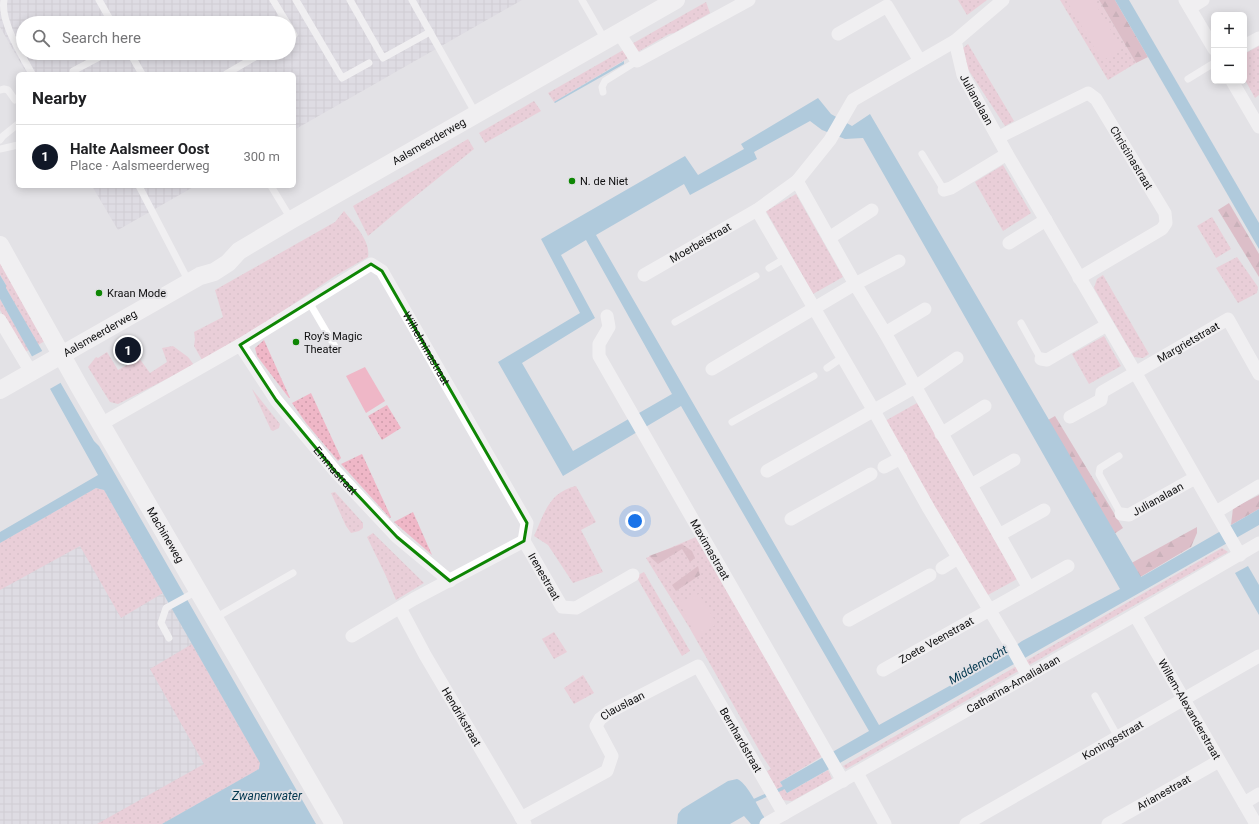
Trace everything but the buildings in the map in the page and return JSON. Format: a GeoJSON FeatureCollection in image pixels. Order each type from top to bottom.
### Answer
{"type":"FeatureCollection","features":[{"type":"Feature","properties":{"kind":"street","name":"Aalsmeerderweg"},"geometry":{"type":"LineString","coordinates":[[0,390],[195,279],[210,264],[222,256],[239,251],[676,0]]}},
{"type":"Feature","properties":{"kind":"street"},"geometry":{"type":"LineString","coordinates":[[612,36],[637,62],[735,3],[749,0]]}},
{"type":"Feature","properties":{"kind":"street"},"geometry":{"type":"LineString","coordinates":[[838,34],[890,3],[920,61],[955,41],[1003,0]]}},
{"type":"Feature","properties":{"kind":"street"},"geometry":{"type":"LineString","coordinates":[[1203,0],[1188,4],[1213,48]]}},
{"type":"Feature","properties":{"kind":"street"},"geometry":{"type":"LineString","coordinates":[[1247,44],[1259,38]]}},
{"type":"Feature","properties":{"kind":"street","name":"Julianalaan"},"geometry":{"type":"LineString","coordinates":[[955,41],[963,75],[999,137],[1007,154],[1237,550]]}},
{"type":"Feature","properties":{"kind":"street","name":"Moerbeistraat"},"geometry":{"type":"LineString","coordinates":[[644,275],[758,210],[797,181],[830,140],[853,100],[920,61]]}},
{"type":"Feature","properties":{"kind":"street"},"geometry":{"type":"LineString","coordinates":[[1235,84],[1254,107],[1259,127]]}},
{"type":"Feature","properties":{"kind":"street","name":"Christinastraat"},"geometry":{"type":"LineString","coordinates":[[999,137],[1088,93],[1096,99],[1165,213],[1166,223],[1162,230],[1079,278]]}},
{"type":"Feature","properties":{"kind":"street"},"geometry":{"type":"LineString","coordinates":[[944,190],[951,188],[1007,154]]}},
{"type":"Feature","properties":{"kind":"street"},"geometry":{"type":"LineString","coordinates":[[797,181],[828,238],[885,333],[1028,588]]}},
{"type":"Feature","properties":{"kind":"street"},"geometry":{"type":"LineString","coordinates":[[758,210],[815,307],[900,458],[1028,676]]}},
{"type":"Feature","properties":{"kind":"street"},"geometry":{"type":"LineString","coordinates":[[828,238],[872,210]]}},
{"type":"Feature","properties":{"kind":"street"},"geometry":{"type":"LineString","coordinates":[[1009,243],[1046,220]]}},
{"type":"Feature","properties":{"kind":"street","name":"Machineweg"},"geometry":{"type":"LineString","coordinates":[[0,245],[57,357],[101,424],[194,593],[214,619],[334,824]]}},
{"type":"Feature","properties":{"kind":"street"},"geometry":{"type":"LineString","coordinates":[[712,369],[815,307],[899,261]]}},
{"type":"Feature","properties":{"kind":"street","name":"Wilhelminastraat"},"geometry":{"type":"LineString","coordinates":[[101,424],[240,344],[371,264],[382,271],[528,523],[524,540]]}},
{"type":"Feature","properties":{"kind":"street"},"geometry":{"type":"LineString","coordinates":[[885,333],[925,309]]}},
{"type":"Feature","properties":{"kind":"street","name":"Maximastraat"},"geometry":{"type":"LineString","coordinates":[[607,316],[609,327],[599,344],[599,356],[644,437],[840,776]]}},
{"type":"Feature","properties":{"kind":"street","name":"Margrietstraat"},"geometry":{"type":"LineString","coordinates":[[1135,372],[1228,319],[1259,374]]}},
{"type":"Feature","properties":{"kind":"street"},"geometry":{"type":"LineString","coordinates":[[0,320],[32,371]]}},
{"type":"Feature","properties":{"kind":"street"},"geometry":{"type":"LineString","coordinates":[[1041,359],[1047,360],[1107,325]]}},
{"type":"Feature","properties":{"kind":"street","name":"Emmastraat"},"geometry":{"type":"LineString","coordinates":[[240,344],[276,400],[335,472],[397,537],[450,581]]}},
{"type":"Feature","properties":{"kind":"street"},"geometry":{"type":"LineString","coordinates":[[767,472],[915,387],[957,358]]}},
{"type":"Feature","properties":{"kind":"street"},"geometry":{"type":"LineString","coordinates":[[1070,417],[1101,400],[1102,392],[1135,372]]}},
{"type":"Feature","properties":{"kind":"street"},"geometry":{"type":"LineString","coordinates":[[941,434],[985,406]]}},
{"type":"Feature","properties":{"kind":"street"},"geometry":{"type":"LineString","coordinates":[[884,467],[900,458]]}},
{"type":"Feature","properties":{"kind":"street"},"geometry":{"type":"LineString","coordinates":[[971,485],[1014,460]]}},
{"type":"Feature","properties":{"kind":"street"},"geometry":{"type":"LineString","coordinates":[[791,519],[871,474]]}},
{"type":"Feature","properties":{"kind":"street","name":"Julianalaan"},"geometry":{"type":"LineString","coordinates":[[1121,514],[1129,515],[1195,478]]}},
{"type":"Feature","properties":{"kind":"street"},"geometry":{"type":"LineString","coordinates":[[1216,512],[1259,486]]}},
{"type":"Feature","properties":{"kind":"street"},"geometry":{"type":"LineString","coordinates":[[999,535],[1044,510]]}},
{"type":"Feature","properties":{"kind":"street"},"geometry":{"type":"LineString","coordinates":[[352,636],[414,599],[524,540]]}},
{"type":"Feature","properties":{"kind":"street","name":"Irenestraat"},"geometry":{"type":"LineString","coordinates":[[524,540],[562,607],[576,608],[633,575]]}},
{"type":"Feature","properties":{"kind":"street","name":"Catharina-Amalialaan"},"geometry":{"type":"LineString","coordinates":[[768,823],[784,814],[840,776],[857,773],[1136,615],[1237,550],[1259,543]]}},
{"type":"Feature","properties":{"kind":"street"},"geometry":{"type":"LineString","coordinates":[[942,568],[958,558]]}},
{"type":"Feature","properties":{"kind":"street","name":"Zoete Veenstraat"},"geometry":{"type":"LineString","coordinates":[[883,670],[1068,566]]}},
{"type":"Feature","properties":{"kind":"street"},"geometry":{"type":"LineString","coordinates":[[849,620],[930,575]]}},
{"type":"Feature","properties":{"kind":"street","name":"Hendrikstraat"},"geometry":{"type":"LineString","coordinates":[[400,608],[425,655],[523,821]]}},
{"type":"Feature","properties":{"kind":"street","name":"Willem-Alexanderstraat"},"geometry":{"type":"LineString","coordinates":[[1136,615],[1256,824]]}},
{"type":"Feature","properties":{"kind":"street","name":"Koningsstraat"},"geometry":{"type":"LineString","coordinates":[[966,824],[1259,656]]}},
{"type":"Feature","properties":{"kind":"street","name":"Clauslaan"},"geometry":{"type":"LineString","coordinates":[[523,821],[607,771],[612,756],[596,726],[600,719],[609,712],[698,666]]}},
{"type":"Feature","properties":{"kind":"street","name":"Bernhardstraat"},"geometry":{"type":"LineString","coordinates":[[698,666],[784,814]]}},
{"type":"Feature","properties":{"kind":"street","name":"Arianestraat"},"geometry":{"type":"LineString","coordinates":[[1108,824],[1128,819],[1219,761]]}},
{"type":"Feature","properties":{"kind":"street"},"geometry":{"type":"LineString","coordinates":[[857,773],[885,824]]}},
{"type":"Feature","properties":{"kind":"street"},"geometry":{"type":"LineString","coordinates":[[1244,803],[1259,794]]}},
{"type":"Feature","properties":{"kind":"lane"},"geometry":{"type":"LineString","coordinates":[[4,0],[6,17],[11,36],[16,45]]}},
{"type":"Feature","properties":{"kind":"lane"},"geometry":{"type":"LineString","coordinates":[[99,0],[108,16]]}},
{"type":"Feature","properties":{"kind":"lane"},"geometry":{"type":"LineString","coordinates":[[273,0],[283,16]]}},
{"type":"Feature","properties":{"kind":"lane"},"geometry":{"type":"LineString","coordinates":[[296,0],[342,78],[369,63]]}},
{"type":"Feature","properties":{"kind":"lane"},"geometry":{"type":"LineString","coordinates":[[350,0],[383,58],[430,32]]}},
{"type":"Feature","properties":{"kind":"lane"},"geometry":{"type":"LineString","coordinates":[[582,0],[612,36]]}},
{"type":"Feature","properties":{"kind":"lane"},"geometry":{"type":"LineString","coordinates":[[415,1],[430,32],[476,114]]}},
{"type":"Feature","properties":{"kind":"lane"},"geometry":{"type":"LineString","coordinates":[[24,60],[31,72]]}},
{"type":"Feature","properties":{"kind":"lane"},"geometry":{"type":"LineString","coordinates":[[73,72],[94,60]]}},
{"type":"Feature","properties":{"kind":"lane"},"geometry":{"type":"LineString","coordinates":[[134,60],[141,72]]}},
{"type":"Feature","properties":{"kind":"lane"},"geometry":{"type":"LineString","coordinates":[[229,72],[250,60]]}},
{"type":"Feature","properties":{"kind":"lane"},"geometry":{"type":"LineString","coordinates":[[603,92],[602,87],[605,81],[637,62]]}},
{"type":"Feature","properties":{"kind":"lane"},"geometry":{"type":"LineString","coordinates":[[1188,79],[1211,65]]}},
{"type":"Feature","properties":{"kind":"lane"},"geometry":{"type":"LineString","coordinates":[[0,90],[8,90],[15,100]]}},
{"type":"Feature","properties":{"kind":"lane"},"geometry":{"type":"LineString","coordinates":[[0,140],[16,126]]}},
{"type":"Feature","properties":{"kind":"lane"},"geometry":{"type":"LineString","coordinates":[[0,149],[16,145]]}},
{"type":"Feature","properties":{"kind":"lane"},"geometry":{"type":"LineString","coordinates":[[922,154],[944,190]]}},
{"type":"Feature","properties":{"kind":"lane"},"geometry":{"type":"LineString","coordinates":[[140,188],[195,279]]}},
{"type":"Feature","properties":{"kind":"lane"},"geometry":{"type":"LineString","coordinates":[[272,188],[291,220]]}},
{"type":"Feature","properties":{"kind":"lane"},"geometry":{"type":"LineString","coordinates":[[769,268],[786,258]]}},
{"type":"Feature","properties":{"kind":"lane"},"geometry":{"type":"LineString","coordinates":[[675,322],[756,276]]}},
{"type":"Feature","properties":{"kind":"lane"},"geometry":{"type":"LineString","coordinates":[[310,302],[337,350]]}},
{"type":"Feature","properties":{"kind":"lane"},"geometry":{"type":"LineString","coordinates":[[1020,323],[1041,359]]}},
{"type":"Feature","properties":{"kind":"lane"},"geometry":{"type":"LineString","coordinates":[[827,368],[843,357]]}},
{"type":"Feature","properties":{"kind":"lane"},"geometry":{"type":"LineString","coordinates":[[732,422],[814,376]]}},
{"type":"Feature","properties":{"kind":"lane","name":"Julianalaan"},"geometry":{"type":"LineString","coordinates":[[1119,456],[1100,468],[1099,474],[1121,514]]}},
{"type":"Feature","properties":{"kind":"lane"},"geometry":{"type":"LineString","coordinates":[[214,619],[293,573]]}},
{"type":"Feature","properties":{"kind":"lane"},"geometry":{"type":"LineString","coordinates":[[169,638],[162,623],[166,608],[194,593]]}},
{"type":"Feature","properties":{"kind":"lane"},"geometry":{"type":"LineString","coordinates":[[1096,696],[1118,737]]}},
{"type":"Feature","properties":{"kind":"highlighted area"},"geometry":{"type":"Polygon","coordinates":[[[371,264],[382,271],[527,523],[524,541],[450,581],[397,537],[335,471],[276,400],[240,345],[371,264]]]}},
{"type":"Feature","properties":{"kind":"shaded area"},"geometry":{"type":"Polygon","coordinates":[[[0,0],[522,0],[296,129],[296,72],[26,72],[19,60],[296,60],[296,16],[16,16],[16,55],[0,27],[0,0]]]}},
{"type":"Feature","properties":{"kind":"shaded area"},"geometry":{"type":"Polygon","coordinates":[[[958,0],[987,0],[967,15],[958,0]]]}},
{"type":"Feature","properties":{"kind":"shaded area"},"geometry":{"type":"Polygon","coordinates":[[[1060,0],[1099,0],[1136,63],[1108,80],[1060,0]]]}},
{"type":"Feature","properties":{"kind":"shaded area"},"geometry":{"type":"Polygon","coordinates":[[[1066,0],[1093,0],[1122,49],[1102,61],[1066,0]]]}},
{"type":"Feature","properties":{"kind":"shaded area"},"geometry":{"type":"Polygon","coordinates":[[[706,2],[710,13],[636,53],[630,45],[706,2]]]}},
{"type":"Feature","properties":{"kind":"shaded area"},"geometry":{"type":"Polygon","coordinates":[[[968,44],[1014,121],[1005,126],[964,63],[963,48],[968,44]]]}},
{"type":"Feature","properties":{"kind":"shaded area"},"geometry":{"type":"Polygon","coordinates":[[[1259,46],[1259,95],[1255,98],[1247,83],[1247,52],[1259,46]]]}},
{"type":"Feature","properties":{"kind":"shaded area"},"geometry":{"type":"Polygon","coordinates":[[[625,49],[628,58],[554,102],[548,93],[625,49]]]}},
{"type":"Feature","properties":{"kind":"shaded area"},"geometry":{"type":"Polygon","coordinates":[[[534,101],[541,111],[485,143],[479,133],[534,101]]]}},
{"type":"Feature","properties":{"kind":"shaded area"},"geometry":{"type":"Polygon","coordinates":[[[468,139],[474,149],[368,236],[353,206],[468,139]]]}},
{"type":"Feature","properties":{"kind":"shaded area"},"geometry":{"type":"Polygon","coordinates":[[[1003,165],[1031,213],[1003,231],[975,182],[1003,165]]]}},
{"type":"Feature","properties":{"kind":"shaded area"},"geometry":{"type":"Polygon","coordinates":[[[93,188],[192,188],[118,230],[93,188]]]}},
{"type":"Feature","properties":{"kind":"shaded area"},"geometry":{"type":"Polygon","coordinates":[[[796,194],[843,277],[813,294],[766,211],[796,194]]]}},
{"type":"Feature","properties":{"kind":"shaded area"},"geometry":{"type":"Polygon","coordinates":[[[344,211],[357,227],[364,239],[367,245],[368,257],[335,276],[252,332],[202,360],[194,346],[194,332],[223,317],[215,290],[335,222],[344,211]]]}},
{"type":"Feature","properties":{"kind":"shaded area"},"geometry":{"type":"Polygon","coordinates":[[[1212,217],[1231,249],[1216,258],[1197,226],[1212,217]]]}},
{"type":"Feature","properties":{"kind":"shaded area"},"geometry":{"type":"Polygon","coordinates":[[[1237,257],[1258,287],[1257,293],[1238,303],[1216,268],[1237,257]]]}},
{"type":"Feature","properties":{"kind":"shaded area"},"geometry":{"type":"Polygon","coordinates":[[[0,262],[45,341],[38,345],[0,275],[0,262]]]}},
{"type":"Feature","properties":{"kind":"shaded area"},"geometry":{"type":"Polygon","coordinates":[[[1103,275],[1149,354],[1143,358],[1134,357],[1094,288],[1097,279],[1103,275]]]}},
{"type":"Feature","properties":{"kind":"shaded area"},"geometry":{"type":"Polygon","coordinates":[[[0,299],[29,350],[25,352],[0,310],[0,299]]]}},
{"type":"Feature","properties":{"kind":"shaded area"},"geometry":{"type":"Polygon","coordinates":[[[1104,336],[1121,366],[1089,384],[1072,354],[1104,336]]]}},
{"type":"Feature","properties":{"kind":"shaded area"},"geometry":{"type":"Polygon","coordinates":[[[264,340],[290,398],[257,356],[255,348],[264,340]]]}},
{"type":"Feature","properties":{"kind":"shaded area"},"geometry":{"type":"Polygon","coordinates":[[[173,346],[188,357],[194,365],[118,404],[110,402],[88,367],[96,357],[98,358],[107,352],[118,370],[139,358],[150,373],[167,362],[162,348],[173,346]]]}},
{"type":"Feature","properties":{"kind":"shaded area"},"geometry":{"type":"Polygon","coordinates":[[[365,367],[385,401],[366,413],[346,376],[365,367]]]}},
{"type":"Feature","properties":{"kind":"shaded area"},"geometry":{"type":"Polygon","coordinates":[[[252,389],[280,424],[279,428],[273,431],[271,430],[252,389]]]}},
{"type":"Feature","properties":{"kind":"shaded area"},"geometry":{"type":"Polygon","coordinates":[[[311,393],[341,458],[338,461],[306,423],[292,403],[311,393]]]}},
{"type":"Feature","properties":{"kind":"shaded area"},"geometry":{"type":"Polygon","coordinates":[[[917,403],[1019,578],[986,596],[885,421],[917,403]]]}},
{"type":"Feature","properties":{"kind":"shaded area"},"geometry":{"type":"Polygon","coordinates":[[[387,405],[401,428],[382,440],[368,416],[387,405]]]}},
{"type":"Feature","properties":{"kind":"shaded area"},"geometry":{"type":"Polygon","coordinates":[[[362,454],[391,517],[390,518],[341,464],[362,454]]]}},
{"type":"Feature","properties":{"kind":"shaded area"},"geometry":{"type":"Polygon","coordinates":[[[110,475],[310,824],[0,824],[0,538],[110,475]]]}},
{"type":"Feature","properties":{"kind":"shaded area"},"geometry":{"type":"Polygon","coordinates":[[[576,486],[596,522],[581,530],[603,572],[573,583],[548,545],[534,536],[553,499],[559,493],[576,486]]]}},
{"type":"Feature","properties":{"kind":"shaded area"},"geometry":{"type":"Polygon","coordinates":[[[96,488],[104,490],[163,593],[121,618],[80,546],[0,590],[0,543],[96,488]]]}},
{"type":"Feature","properties":{"kind":"shaded area"},"geometry":{"type":"Polygon","coordinates":[[[335,492],[363,523],[363,528],[359,531],[351,533],[346,526],[331,493],[335,492]]]}},
{"type":"Feature","properties":{"kind":"shaded area"},"geometry":{"type":"Polygon","coordinates":[[[413,512],[432,555],[394,522],[413,512]]]}},
{"type":"Feature","properties":{"kind":"shaded area"},"geometry":{"type":"Polygon","coordinates":[[[373,533],[424,583],[396,600],[367,537],[373,533]]]}},
{"type":"Feature","properties":{"kind":"shaded area"},"geometry":{"type":"Polygon","coordinates":[[[696,537],[818,746],[821,757],[780,782],[787,793],[828,770],[832,779],[792,801],[782,800],[767,771],[771,769],[689,627],[646,558],[696,537]]]}},
{"type":"Feature","properties":{"kind":"shaded area"},"geometry":{"type":"Polygon","coordinates":[[[1222,548],[1228,552],[846,769],[843,766],[1222,548]]]}},
{"type":"Feature","properties":{"kind":"shaded area"},"geometry":{"type":"Polygon","coordinates":[[[644,572],[690,651],[682,656],[636,576],[644,572]]]}},
{"type":"Feature","properties":{"kind":"shaded area"},"geometry":{"type":"Polygon","coordinates":[[[699,594],[717,624],[696,637],[679,602],[699,594]]]}},
{"type":"Feature","properties":{"kind":"shaded area"},"geometry":{"type":"Polygon","coordinates":[[[554,632],[567,652],[554,659],[542,639],[554,632]]]}},
{"type":"Feature","properties":{"kind":"shaded area"},"geometry":{"type":"Polygon","coordinates":[[[192,644],[260,763],[259,769],[162,824],[97,824],[204,764],[150,669],[192,644]]]}},
{"type":"Feature","properties":{"kind":"shaded area"},"geometry":{"type":"Polygon","coordinates":[[[583,675],[594,693],[574,704],[564,688],[583,675]]]}},
{"type":"Feature","properties":{"kind":"green space"},"geometry":{"type":"Polygon","coordinates":[[[1099,0],[1115,0],[1148,57],[1136,63],[1099,0]]]}},
{"type":"Feature","properties":{"kind":"green space"},"geometry":{"type":"Polygon","coordinates":[[[1229,203],[1259,254],[1259,277],[1218,210],[1229,203]]]}},
{"type":"Feature","properties":{"kind":"green space"},"geometry":{"type":"Polygon","coordinates":[[[1055,416],[1123,528],[1114,534],[1048,420],[1055,416]]]}},
{"type":"Feature","properties":{"kind":"green space"},"geometry":{"type":"Polygon","coordinates":[[[1259,495],[1259,509],[1231,525],[1233,508],[1259,495]]]}},
{"type":"Feature","properties":{"kind":"green space"},"geometry":{"type":"Polygon","coordinates":[[[1197,527],[1197,533],[1191,547],[1137,579],[1126,566],[1197,527]]]}},
{"type":"Feature","properties":{"kind":"green space"},"geometry":{"type":"Polygon","coordinates":[[[682,544],[692,551],[695,558],[690,562],[682,549],[658,564],[649,556],[682,544]]]}},
{"type":"Feature","properties":{"kind":"green space"},"geometry":{"type":"Polygon","coordinates":[[[698,566],[700,575],[676,591],[672,585],[698,566]]]}},
{"type":"Feature","properties":{"kind":"water"},"geometry":{"type":"Polygon","coordinates":[[[1115,0],[1129,0],[1259,223],[1259,249],[1115,0]]]}},
{"type":"Feature","properties":{"kind":"water"},"geometry":{"type":"Polygon","coordinates":[[[624,61],[624,64],[555,103],[554,102],[624,61]]]}},
{"type":"Feature","properties":{"kind":"water"},"geometry":{"type":"Polygon","coordinates":[[[818,98],[831,114],[852,126],[870,114],[1141,577],[1259,509],[1259,525],[787,793],[780,782],[869,731],[681,406],[563,476],[498,362],[580,313],[541,239],[685,156],[698,175],[744,149],[741,144],[818,98]],[[810,121],[754,152],[757,159],[690,195],[684,184],[596,235],[879,725],[989,664],[1022,641],[1120,589],[863,138],[845,139],[822,130],[810,121]],[[586,240],[561,255],[595,318],[522,363],[573,451],[672,394],[586,240]]]}},
{"type":"Feature","properties":{"kind":"water","name":"Zwanenwater"},"geometry":{"type":"Polygon","coordinates":[[[0,275],[94,441],[99,446],[316,824],[162,824],[259,769],[260,763],[104,490],[96,488],[0,543],[0,532],[98,475],[0,299],[0,275]]]}},
{"type":"Feature","properties":{"kind":"water"},"geometry":{"type":"Polygon","coordinates":[[[1248,566],[1259,585],[1259,615],[1235,573],[1248,566]]]}},
{"type":"Feature","properties":{"kind":"water"},"geometry":{"type":"Polygon","coordinates":[[[737,779],[746,786],[768,824],[751,824],[744,816],[730,824],[677,824],[678,814],[682,809],[728,781],[737,779]]]}},
{"type":"Feature","properties":{"kind":"pier"},"geometry":{"type":"Polygon","coordinates":[[[44,350],[62,382],[48,390],[31,357],[44,350]]]}},
{"type":"Feature","properties":{"kind":"waterway","name":"Middentocht"},"geometry":{"type":"LineString","coordinates":[[775,792],[787,786]]}},
{"type":"Feature","properties":{"kind":"waterway","name":"Middentocht"},"geometry":{"type":"LineString","coordinates":[[751,802],[769,794]]}},
{"type":"Feature","properties":{"kind":"place","name":"N. de Niet"},"geometry":{"type":"Point","coordinates":[572,181]}},
{"type":"Feature","properties":{"kind":"place","name":"Kraan Mode"},"geometry":{"type":"Point","coordinates":[99,293]}},
{"type":"Feature","properties":{"kind":"place","name":"Roy's Magic Theater"},"geometry":{"type":"Point","coordinates":[296,342]}},
{"type":"Feature","properties":{"kind":"place","name":"Halte Aalsmeer Oost"},"geometry":{"type":"Point","coordinates":[128,350]}}]}
